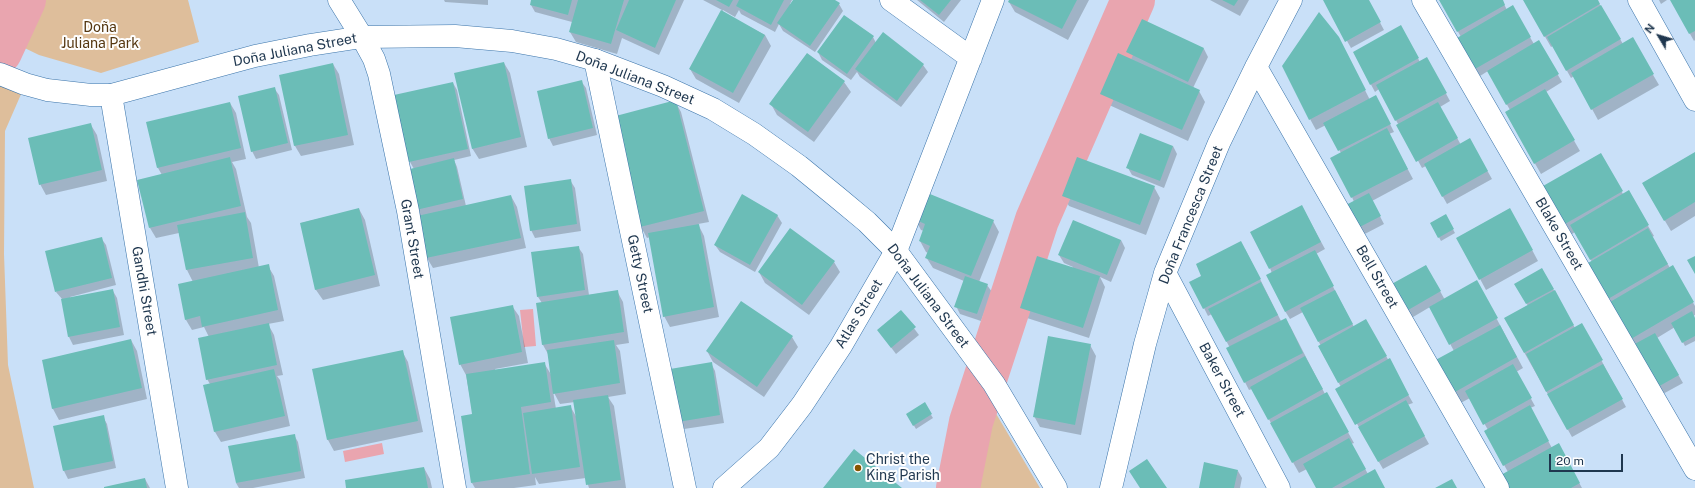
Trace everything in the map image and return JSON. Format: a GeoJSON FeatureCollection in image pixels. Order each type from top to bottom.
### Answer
{"type":"FeatureCollection","features":[{"type":"Feature","properties":{"kind":"street","name":"Grant Street"},"geometry":{"type":"LineString","coordinates":[[339,0],[374,59],[379,74],[408,212],[455,488]]}},
{"type":"Feature","properties":{"kind":"street"},"geometry":{"type":"LineString","coordinates":[[891,0],[971,58]]}},
{"type":"Feature","properties":{"kind":"street","name":"Atlas Street"},"geometry":{"type":"LineString","coordinates":[[724,488],[769,448],[802,405],[841,346],[896,251],[993,0]]}},
{"type":"Feature","properties":{"kind":"street","name":"Doña Francesca Street"},"geometry":{"type":"LineString","coordinates":[[1111,488],[1145,344],[1165,273],[1219,143],[1291,0]]}},
{"type":"Feature","properties":{"kind":"street","name":"Blake Street"},"geometry":{"type":"LineString","coordinates":[[1423,0],[1695,469]]}},
{"type":"Feature","properties":{"kind":"street"},"geometry":{"type":"LineString","coordinates":[[1639,0],[1695,100]]}},
{"type":"Feature","properties":{"kind":"street","name":"Doña Juliana Street"},"geometry":{"type":"LineString","coordinates":[[0,74],[25,84],[68,94],[111,95],[255,56],[310,45],[362,37],[455,36],[512,41],[556,50],[595,60],[663,86],[713,108],[754,134],[799,166],[843,202],[867,222],[896,251],[994,384],[1056,488]]}},
{"type":"Feature","properties":{"kind":"street","name":"Getty Street"},"geometry":{"type":"LineString","coordinates":[[595,60],[685,488]]}},
{"type":"Feature","properties":{"kind":"street","name":"Bell Street"},"geometry":{"type":"LineString","coordinates":[[1256,67],[1498,488]]}},
{"type":"Feature","properties":{"kind":"street","name":"Gandhi Street"},"geometry":{"type":"LineString","coordinates":[[111,95],[177,488]]}},
{"type":"Feature","properties":{"kind":"street","name":"Baker Street"},"geometry":{"type":"LineString","coordinates":[[1165,273],[1279,488]]}},
{"type":"Feature","properties":{"kind":"green space","name":"Doña Juliana Park"},"geometry":{"type":"Polygon","coordinates":[[[0,0],[188,0],[199,42],[101,73],[39,55],[0,36],[0,0]]]}},
{"type":"Feature","properties":{"kind":"green space"},"geometry":{"type":"Polygon","coordinates":[[[0,82],[22,92],[5,131],[4,254],[8,365],[34,488],[0,488],[0,82]]]}},
{"type":"Feature","properties":{"kind":"green space"},"geometry":{"type":"Polygon","coordinates":[[[988,400],[1040,488],[972,488],[988,400]]]}},
{"type":"Feature","properties":{"kind":"shaded area"},"geometry":{"type":"Polygon","coordinates":[[[533,309],[536,346],[524,347],[520,310],[533,309]]]}},
{"type":"Feature","properties":{"kind":"shaded area"},"geometry":{"type":"Polygon","coordinates":[[[382,443],[384,454],[345,462],[343,451],[382,443]]]}},
{"type":"Feature","properties":{"kind":"building"},"geometry":{"type":"Polygon","coordinates":[[[531,0],[572,0],[568,15],[530,5],[531,0]]]}},
{"type":"Feature","properties":{"kind":"building"},"geometry":{"type":"Polygon","coordinates":[[[578,0],[624,0],[611,44],[569,32],[578,0]]]}},
{"type":"Feature","properties":{"kind":"building"},"geometry":{"type":"Polygon","coordinates":[[[629,0],[676,0],[655,48],[616,30],[629,0]]]}},
{"type":"Feature","properties":{"kind":"building"},"geometry":{"type":"Polygon","coordinates":[[[716,0],[733,0],[729,7],[716,0]]]}},
{"type":"Feature","properties":{"kind":"building"},"geometry":{"type":"Polygon","coordinates":[[[739,0],[784,0],[771,25],[736,6],[739,0]]]}},
{"type":"Feature","properties":{"kind":"building"},"geometry":{"type":"Polygon","coordinates":[[[793,0],[835,0],[840,3],[810,46],[777,23],[793,0]]]}},
{"type":"Feature","properties":{"kind":"building"},"geometry":{"type":"Polygon","coordinates":[[[920,0],[951,0],[939,15],[920,0]]]}},
{"type":"Feature","properties":{"kind":"building"},"geometry":{"type":"Polygon","coordinates":[[[1009,0],[1077,0],[1062,29],[1008,2],[1009,0]]]}},
{"type":"Feature","properties":{"kind":"building"},"geometry":{"type":"Polygon","coordinates":[[[1222,0],[1238,0],[1234,6],[1222,0]]]}},
{"type":"Feature","properties":{"kind":"building"},"geometry":{"type":"Polygon","coordinates":[[[1323,0],[1369,0],[1381,22],[1345,42],[1323,0]]]}},
{"type":"Feature","properties":{"kind":"building"},"geometry":{"type":"Polygon","coordinates":[[[1439,0],[1503,0],[1505,5],[1457,32],[1439,0]]]}},
{"type":"Feature","properties":{"kind":"building"},"geometry":{"type":"Polygon","coordinates":[[[1523,0],[1598,0],[1600,4],[1544,37],[1523,0]]]}},
{"type":"Feature","properties":{"kind":"building"},"geometry":{"type":"Polygon","coordinates":[[[1670,0],[1695,0],[1695,31],[1689,34],[1670,0]]]}},
{"type":"Feature","properties":{"kind":"building"},"geometry":{"type":"Polygon","coordinates":[[[1513,5],[1531,37],[1475,69],[1457,38],[1513,5]]]}},
{"type":"Feature","properties":{"kind":"building"},"geometry":{"type":"Polygon","coordinates":[[[1601,5],[1621,39],[1566,71],[1547,37],[1601,5]]]}},
{"type":"Feature","properties":{"kind":"building"},"geometry":{"type":"Polygon","coordinates":[[[721,10],[765,35],[733,93],[689,69],[721,10]]]}},
{"type":"Feature","properties":{"kind":"building"},"geometry":{"type":"Polygon","coordinates":[[[1319,12],[1339,37],[1366,90],[1309,120],[1282,66],[1319,12]]]}},
{"type":"Feature","properties":{"kind":"building"},"geometry":{"type":"Polygon","coordinates":[[[844,15],[874,36],[847,74],[817,52],[844,15]]]}},
{"type":"Feature","properties":{"kind":"building"},"geometry":{"type":"Polygon","coordinates":[[[1142,19],[1204,48],[1188,82],[1126,52],[1142,19]]]}},
{"type":"Feature","properties":{"kind":"building"},"geometry":{"type":"Polygon","coordinates":[[[1401,25],[1419,58],[1370,85],[1353,52],[1401,25]]]}},
{"type":"Feature","properties":{"kind":"building"},"geometry":{"type":"Polygon","coordinates":[[[883,32],[924,64],[897,101],[855,69],[883,32]]]}},
{"type":"Feature","properties":{"kind":"building"},"geometry":{"type":"Polygon","coordinates":[[[1633,37],[1654,74],[1591,110],[1571,73],[1633,37]]]}},
{"type":"Feature","properties":{"kind":"building"},"geometry":{"type":"Polygon","coordinates":[[[1539,40],[1559,74],[1506,105],[1487,71],[1539,40]]]}},
{"type":"Feature","properties":{"kind":"building"},"geometry":{"type":"Polygon","coordinates":[[[807,53],[845,81],[808,132],[769,104],[807,53]]]}},
{"type":"Feature","properties":{"kind":"building"},"geometry":{"type":"Polygon","coordinates":[[[1118,53],[1200,90],[1182,130],[1100,94],[1118,53]]]}},
{"type":"Feature","properties":{"kind":"building"},"geometry":{"type":"Polygon","coordinates":[[[1427,57],[1447,93],[1395,121],[1376,85],[1427,57]]]}},
{"type":"Feature","properties":{"kind":"building"},"geometry":{"type":"Polygon","coordinates":[[[504,62],[521,137],[472,149],[454,73],[504,62]]]}},
{"type":"Feature","properties":{"kind":"building"},"geometry":{"type":"Polygon","coordinates":[[[333,63],[348,135],[294,146],[279,75],[333,63]]]}},
{"type":"Feature","properties":{"kind":"building"},"geometry":{"type":"Polygon","coordinates":[[[582,80],[593,128],[548,139],[537,91],[582,80]]]}},
{"type":"Feature","properties":{"kind":"building"},"geometry":{"type":"Polygon","coordinates":[[[453,82],[468,149],[409,162],[394,95],[453,82]]]}},
{"type":"Feature","properties":{"kind":"building"},"geometry":{"type":"Polygon","coordinates":[[[275,87],[288,143],[251,152],[238,96],[275,87]]]}},
{"type":"Feature","properties":{"kind":"building"},"geometry":{"type":"Polygon","coordinates":[[[1545,89],[1575,140],[1534,164],[1505,112],[1545,89]]]}},
{"type":"Feature","properties":{"kind":"building"},"geometry":{"type":"Polygon","coordinates":[[[1376,95],[1391,124],[1338,151],[1323,123],[1376,95]]]}},
{"type":"Feature","properties":{"kind":"building"},"geometry":{"type":"Polygon","coordinates":[[[676,100],[704,211],[640,227],[612,117],[676,100]]]}},
{"type":"Feature","properties":{"kind":"building"},"geometry":{"type":"Polygon","coordinates":[[[230,102],[241,148],[157,168],[146,122],[230,102]]]}},
{"type":"Feature","properties":{"kind":"building"},"geometry":{"type":"Polygon","coordinates":[[[1438,102],[1458,138],[1416,162],[1396,125],[1438,102]]]}},
{"type":"Feature","properties":{"kind":"building"},"geometry":{"type":"Polygon","coordinates":[[[91,123],[102,170],[39,185],[28,138],[91,123]]]}},
{"type":"Feature","properties":{"kind":"building"},"geometry":{"type":"Polygon","coordinates":[[[1387,128],[1408,169],[1351,198],[1330,158],[1387,128]]]}},
{"type":"Feature","properties":{"kind":"building"},"geometry":{"type":"Polygon","coordinates":[[[1140,133],[1173,146],[1160,181],[1126,168],[1140,133]]]}},
{"type":"Feature","properties":{"kind":"building"},"geometry":{"type":"Polygon","coordinates":[[[1470,138],[1488,171],[1442,197],[1424,164],[1470,138]]]}},
{"type":"Feature","properties":{"kind":"building"},"geometry":{"type":"Polygon","coordinates":[[[1695,152],[1695,202],[1664,221],[1642,183],[1695,152]]]}},
{"type":"Feature","properties":{"kind":"building"},"geometry":{"type":"Polygon","coordinates":[[[1601,153],[1623,191],[1565,224],[1543,186],[1601,153]]]}},
{"type":"Feature","properties":{"kind":"building"},"geometry":{"type":"Polygon","coordinates":[[[230,157],[241,206],[149,228],[137,180],[230,157]]]}},
{"type":"Feature","properties":{"kind":"building"},"geometry":{"type":"Polygon","coordinates":[[[1077,157],[1155,186],[1140,225],[1062,196],[1077,157]]]}},
{"type":"Feature","properties":{"kind":"building"},"geometry":{"type":"Polygon","coordinates":[[[454,158],[463,199],[416,210],[406,170],[454,158]]]}},
{"type":"Feature","properties":{"kind":"building"},"geometry":{"type":"Polygon","coordinates":[[[571,179],[577,224],[530,231],[524,186],[571,179]]]}},
{"type":"Feature","properties":{"kind":"building"},"geometry":{"type":"Polygon","coordinates":[[[1629,190],[1649,225],[1590,260],[1570,225],[1629,190]]]}},
{"type":"Feature","properties":{"kind":"building"},"geometry":{"type":"Polygon","coordinates":[[[925,192],[994,220],[971,276],[925,258],[930,246],[919,241],[925,224],[914,219],[925,192]]]}},
{"type":"Feature","properties":{"kind":"building"},"geometry":{"type":"Polygon","coordinates":[[[1369,193],[1381,216],[1354,230],[1342,207],[1369,193]]]}},
{"type":"Feature","properties":{"kind":"building"},"geometry":{"type":"Polygon","coordinates":[[[742,194],[778,215],[750,265],[714,245],[742,194]]]}},
{"type":"Feature","properties":{"kind":"building"},"geometry":{"type":"Polygon","coordinates":[[[511,195],[521,238],[426,258],[417,216],[511,195]]]}},
{"type":"Feature","properties":{"kind":"building"},"geometry":{"type":"Polygon","coordinates":[[[1302,205],[1321,242],[1269,269],[1250,232],[1302,205]]]}},
{"type":"Feature","properties":{"kind":"building"},"geometry":{"type":"Polygon","coordinates":[[[359,208],[375,275],[315,290],[300,223],[359,208]]]}},
{"type":"Feature","properties":{"kind":"building"},"geometry":{"type":"Polygon","coordinates":[[[1510,208],[1533,250],[1479,280],[1456,238],[1510,208]]]}},
{"type":"Feature","properties":{"kind":"building"},"geometry":{"type":"Polygon","coordinates":[[[245,212],[253,258],[186,270],[177,225],[245,212]]]}},
{"type":"Feature","properties":{"kind":"building"},"geometry":{"type":"Polygon","coordinates":[[[1446,214],[1454,229],[1438,238],[1430,223],[1446,214]]]}},
{"type":"Feature","properties":{"kind":"building"},"geometry":{"type":"Polygon","coordinates":[[[1073,220],[1121,240],[1107,275],[1058,255],[1073,220]]]}},
{"type":"Feature","properties":{"kind":"building"},"geometry":{"type":"Polygon","coordinates":[[[699,224],[714,307],[663,317],[648,233],[699,224]]]}},
{"type":"Feature","properties":{"kind":"building"},"geometry":{"type":"Polygon","coordinates":[[[790,228],[835,261],[802,305],[758,272],[790,228]]]}},
{"type":"Feature","properties":{"kind":"building"},"geometry":{"type":"Polygon","coordinates":[[[1648,228],[1668,264],[1608,299],[1588,263],[1648,228]]]}},
{"type":"Feature","properties":{"kind":"building"},"geometry":{"type":"Polygon","coordinates":[[[102,237],[112,278],[55,292],[45,251],[102,237]]]}},
{"type":"Feature","properties":{"kind":"building"},"geometry":{"type":"Polygon","coordinates":[[[1241,241],[1261,279],[1203,309],[1189,282],[1201,276],[1196,264],[1241,241]]]}},
{"type":"Feature","properties":{"kind":"building"},"geometry":{"type":"Polygon","coordinates":[[[579,246],[585,290],[537,297],[531,252],[579,246]]]}},
{"type":"Feature","properties":{"kind":"building"},"geometry":{"type":"Polygon","coordinates":[[[1315,250],[1334,286],[1285,312],[1266,275],[1315,250]]]}},
{"type":"Feature","properties":{"kind":"building"},"geometry":{"type":"Polygon","coordinates":[[[1037,256],[1100,276],[1083,328],[1020,308],[1037,256]]]}},
{"type":"Feature","properties":{"kind":"building"},"geometry":{"type":"Polygon","coordinates":[[[1695,256],[1695,274],[1687,260],[1695,256]]]}},
{"type":"Feature","properties":{"kind":"building"},"geometry":{"type":"Polygon","coordinates":[[[269,264],[278,310],[202,327],[200,316],[185,320],[178,284],[269,264]]]}},
{"type":"Feature","properties":{"kind":"building"},"geometry":{"type":"Polygon","coordinates":[[[1426,265],[1441,291],[1403,313],[1388,286],[1426,265]]]}},
{"type":"Feature","properties":{"kind":"building"},"geometry":{"type":"Polygon","coordinates":[[[1673,265],[1694,302],[1631,339],[1610,302],[1673,265]]]}},
{"type":"Feature","properties":{"kind":"building"},"geometry":{"type":"Polygon","coordinates":[[[1542,268],[1554,289],[1526,304],[1514,284],[1542,268]]]}},
{"type":"Feature","properties":{"kind":"building"},"geometry":{"type":"Polygon","coordinates":[[[965,276],[988,284],[977,314],[954,307],[965,276]]]}},
{"type":"Feature","properties":{"kind":"building"},"geometry":{"type":"Polygon","coordinates":[[[1477,280],[1498,318],[1449,345],[1429,307],[1477,280]]]}},
{"type":"Feature","properties":{"kind":"building"},"geometry":{"type":"Polygon","coordinates":[[[1261,282],[1278,315],[1226,342],[1208,309],[1261,282]]]}},
{"type":"Feature","properties":{"kind":"building"},"geometry":{"type":"Polygon","coordinates":[[[113,289],[120,327],[68,337],[61,299],[113,289]]]}},
{"type":"Feature","properties":{"kind":"building"},"geometry":{"type":"Polygon","coordinates":[[[618,290],[624,332],[542,345],[536,303],[618,290]]]}},
{"type":"Feature","properties":{"kind":"building"},"geometry":{"type":"Polygon","coordinates":[[[1335,290],[1353,324],[1318,342],[1300,308],[1335,290]]]}},
{"type":"Feature","properties":{"kind":"building"},"geometry":{"type":"Polygon","coordinates":[[[1555,290],[1574,325],[1524,353],[1504,318],[1555,290]]]}},
{"type":"Feature","properties":{"kind":"building"},"geometry":{"type":"Polygon","coordinates":[[[741,301],[793,336],[757,387],[706,351],[741,301]]]}},
{"type":"Feature","properties":{"kind":"building"},"geometry":{"type":"Polygon","coordinates":[[[513,305],[522,352],[459,365],[450,317],[513,305]]]}},
{"type":"Feature","properties":{"kind":"building"},"geometry":{"type":"Polygon","coordinates":[[[901,310],[916,327],[891,348],[877,330],[901,310]]]}},
{"type":"Feature","properties":{"kind":"building"},"geometry":{"type":"Polygon","coordinates":[[[1692,311],[1695,318],[1695,336],[1682,343],[1671,323],[1692,311]]]}},
{"type":"Feature","properties":{"kind":"building"},"geometry":{"type":"Polygon","coordinates":[[[1286,318],[1303,353],[1244,383],[1226,348],[1286,318]]]}},
{"type":"Feature","properties":{"kind":"building"},"geometry":{"type":"Polygon","coordinates":[[[1366,319],[1387,356],[1338,383],[1318,346],[1366,319]]]}},
{"type":"Feature","properties":{"kind":"building"},"geometry":{"type":"Polygon","coordinates":[[[269,323],[277,365],[206,380],[198,338],[269,323]]]}},
{"type":"Feature","properties":{"kind":"building"},"geometry":{"type":"Polygon","coordinates":[[[1582,323],[1603,360],[1546,392],[1526,354],[1582,323]]]}},
{"type":"Feature","properties":{"kind":"building"},"geometry":{"type":"Polygon","coordinates":[[[1500,325],[1517,357],[1448,396],[1430,363],[1500,325]]]}},
{"type":"Feature","properties":{"kind":"building"},"geometry":{"type":"Polygon","coordinates":[[[1655,333],[1679,375],[1656,388],[1631,346],[1655,333]]]}},
{"type":"Feature","properties":{"kind":"building"},"geometry":{"type":"Polygon","coordinates":[[[1048,336],[1091,344],[1075,425],[1033,417],[1048,336]]]}},
{"type":"Feature","properties":{"kind":"building"},"geometry":{"type":"Polygon","coordinates":[[[131,339],[142,388],[52,409],[42,360],[131,339]]]}},
{"type":"Feature","properties":{"kind":"building"},"geometry":{"type":"Polygon","coordinates":[[[614,340],[620,383],[553,394],[547,350],[614,340]]]}},
{"type":"Feature","properties":{"kind":"building"},"geometry":{"type":"Polygon","coordinates":[[[403,350],[418,421],[327,440],[312,369],[403,350]]]}},
{"type":"Feature","properties":{"kind":"building"},"geometry":{"type":"Polygon","coordinates":[[[1305,356],[1323,389],[1268,420],[1250,387],[1305,356]]]}},
{"type":"Feature","properties":{"kind":"building"},"geometry":{"type":"Polygon","coordinates":[[[1390,358],[1409,395],[1355,425],[1335,389],[1390,358]]]}},
{"type":"Feature","properties":{"kind":"building"},"geometry":{"type":"Polygon","coordinates":[[[545,362],[551,402],[521,407],[530,474],[471,483],[461,416],[472,414],[466,374],[545,362]]]}},
{"type":"Feature","properties":{"kind":"building"},"geometry":{"type":"Polygon","coordinates":[[[712,362],[720,415],[678,422],[670,369],[712,362]]]}},
{"type":"Feature","properties":{"kind":"building"},"geometry":{"type":"Polygon","coordinates":[[[1513,364],[1532,398],[1483,425],[1465,391],[1513,364]]]}},
{"type":"Feature","properties":{"kind":"building"},"geometry":{"type":"Polygon","coordinates":[[[1603,364],[1623,399],[1567,430],[1547,394],[1603,364]]]}},
{"type":"Feature","properties":{"kind":"building"},"geometry":{"type":"Polygon","coordinates":[[[274,369],[285,416],[214,432],[203,385],[274,369]]]}},
{"type":"Feature","properties":{"kind":"building"},"geometry":{"type":"Polygon","coordinates":[[[1327,392],[1349,432],[1292,463],[1270,423],[1327,392]]]}},
{"type":"Feature","properties":{"kind":"building"},"geometry":{"type":"Polygon","coordinates":[[[608,395],[621,480],[586,485],[573,400],[608,395]]]}},
{"type":"Feature","properties":{"kind":"building"},"geometry":{"type":"Polygon","coordinates":[[[1406,400],[1425,436],[1378,462],[1358,427],[1406,400]]]}},
{"type":"Feature","properties":{"kind":"building"},"geometry":{"type":"Polygon","coordinates":[[[925,402],[932,414],[913,426],[906,414],[925,402]]]}},
{"type":"Feature","properties":{"kind":"building"},"geometry":{"type":"Polygon","coordinates":[[[571,405],[580,467],[532,474],[523,413],[571,405]]]}},
{"type":"Feature","properties":{"kind":"building"},"geometry":{"type":"Polygon","coordinates":[[[1530,405],[1549,441],[1503,466],[1484,431],[1530,405]]]}},
{"type":"Feature","properties":{"kind":"building"},"geometry":{"type":"Polygon","coordinates":[[[104,415],[113,461],[63,471],[53,426],[104,415]]]}},
{"type":"Feature","properties":{"kind":"building"},"geometry":{"type":"Polygon","coordinates":[[[295,434],[301,471],[236,483],[228,446],[295,434]]]}},
{"type":"Feature","properties":{"kind":"building"},"geometry":{"type":"Polygon","coordinates":[[[1349,438],[1366,469],[1332,488],[1316,488],[1303,464],[1349,438]]]}},
{"type":"Feature","properties":{"kind":"building"},"geometry":{"type":"Polygon","coordinates":[[[1559,443],[1580,483],[1571,488],[1505,488],[1499,476],[1559,443]]]}},
{"type":"Feature","properties":{"kind":"building","name":"Christ the King Parish"},"geometry":{"type":"Polygon","coordinates":[[[854,449],[902,488],[823,488],[854,449]]]}},
{"type":"Feature","properties":{"kind":"building"},"geometry":{"type":"Polygon","coordinates":[[[1147,459],[1167,488],[1140,488],[1129,471],[1147,459]]]}},
{"type":"Feature","properties":{"kind":"building"},"geometry":{"type":"Polygon","coordinates":[[[1204,462],[1238,470],[1234,488],[1199,488],[1204,462]]]}},
{"type":"Feature","properties":{"kind":"building"},"geometry":{"type":"Polygon","coordinates":[[[424,467],[428,488],[346,488],[345,480],[424,467]]]}},
{"type":"Feature","properties":{"kind":"building"},"geometry":{"type":"Polygon","coordinates":[[[1375,469],[1385,488],[1341,488],[1375,469]]]}},
{"type":"Feature","properties":{"kind":"building"},"geometry":{"type":"Polygon","coordinates":[[[145,478],[147,488],[104,488],[104,487],[145,478]]]}},
{"type":"Feature","properties":{"kind":"building"},"geometry":{"type":"Polygon","coordinates":[[[1452,479],[1457,488],[1435,488],[1452,479]]]}},
{"type":"Feature","properties":{"kind":"waterway"},"geometry":{"type":"LineString","coordinates":[[0,52],[24,0]]}},
{"type":"Feature","properties":{"kind":"waterway"},"geometry":{"type":"LineString","coordinates":[[958,488],[971,422],[1037,220],[1133,0]]}},
{"type":"Feature","properties":{"kind":"place","name":"Christ the King Parish"},"geometry":{"type":"Point","coordinates":[858,468]}}]}
